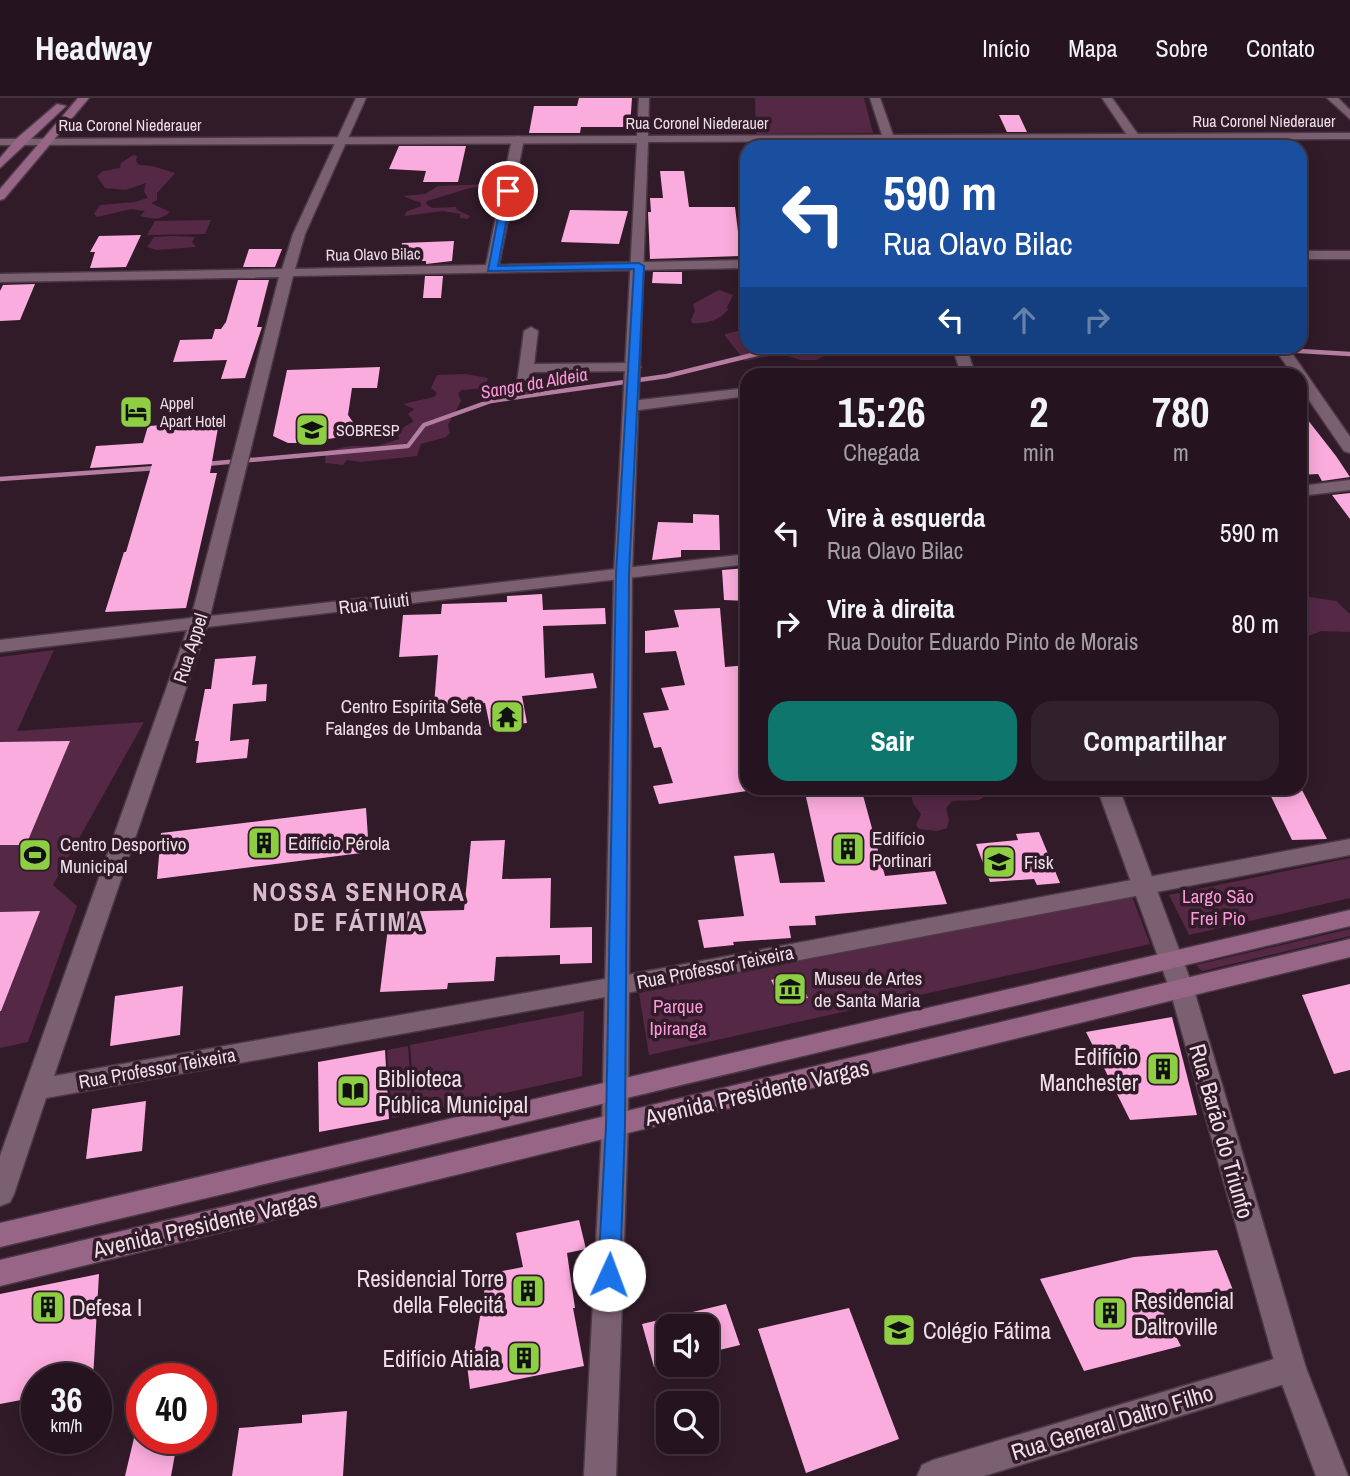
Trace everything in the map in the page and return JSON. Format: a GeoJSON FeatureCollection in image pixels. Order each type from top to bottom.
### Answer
{"type":"FeatureCollection","features":[{"type":"Feature","properties":{"kind":"main road"},"geometry":{"type":"LineString","coordinates":[[0,165],[20,141],[70,98]]}},
{"type":"Feature","properties":{"kind":"main road"},"geometry":{"type":"LineString","coordinates":[[0,196],[83,98]]}},
{"type":"Feature","properties":{"kind":"main road","name":"Avenida Presidente Vargas"},"geometry":{"type":"LineString","coordinates":[[0,1234],[1350,918]]}},
{"type":"Feature","properties":{"kind":"main road","name":"Avenida Presidente Vargas"},"geometry":{"type":"LineString","coordinates":[[0,1273],[1350,948]]}},
{"type":"Feature","properties":{"kind":"street","name":"Rua Appel"},"geometry":{"type":"LineString","coordinates":[[0,1194],[200,622],[299,234],[362,98]]}},
{"type":"Feature","properties":{"kind":"street"},"geometry":{"type":"LineString","coordinates":[[600,1476],[615,1126],[623,574],[645,98]]}},
{"type":"Feature","properties":{"kind":"street"},"geometry":{"type":"LineString","coordinates":[[875,98],[889,140]]}},
{"type":"Feature","properties":{"kind":"street"},"geometry":{"type":"LineString","coordinates":[[1107,98],[1137,140]]}},
{"type":"Feature","properties":{"kind":"street"},"geometry":{"type":"LineString","coordinates":[[1332,98],[1350,116]]}},
{"type":"Feature","properties":{"kind":"street","name":"Rua Coronel Niederauer"},"geometry":{"type":"LineString","coordinates":[[1209,140],[1350,136]]}},
{"type":"Feature","properties":{"kind":"street"},"geometry":{"type":"LineString","coordinates":[[492,269],[519,139]]}},
{"type":"Feature","properties":{"kind":"street","name":"Rua Coronel Niederauer"},"geometry":{"type":"LineString","coordinates":[[20,141],[740,140]]}},
{"type":"Feature","properties":{"kind":"street"},"geometry":{"type":"LineString","coordinates":[[0,142],[20,141]]}},
{"type":"Feature","properties":{"kind":"street"},"geometry":{"type":"LineString","coordinates":[[1307,255],[1350,254]]}},
{"type":"Feature","properties":{"kind":"street","name":"Rua Olavo Bilac"},"geometry":{"type":"LineString","coordinates":[[0,278],[740,264]]}},
{"type":"Feature","properties":{"kind":"street"},"geometry":{"type":"LineString","coordinates":[[523,390],[531,331]]}},
{"type":"Feature","properties":{"kind":"street"},"geometry":{"type":"LineString","coordinates":[[525,368],[634,367]]}},
{"type":"Feature","properties":{"kind":"street"},"geometry":{"type":"LineString","coordinates":[[1307,385],[1350,448]]}},
{"type":"Feature","properties":{"kind":"street"},"geometry":{"type":"LineString","coordinates":[[632,406],[740,393]]}},
{"type":"Feature","properties":{"kind":"street"},"geometry":{"type":"LineString","coordinates":[[1307,490],[1350,485]]}},
{"type":"Feature","properties":{"kind":"street","name":"Rua Tuiuti"},"geometry":{"type":"LineString","coordinates":[[0,646],[740,560]]}},
{"type":"Feature","properties":{"kind":"street","name":"Rua Barão do Triunfo"},"geometry":{"type":"LineString","coordinates":[[1110,795],[1182,990],[1291,1368],[1332,1476]]}},
{"type":"Feature","properties":{"kind":"street","name":"Rua Professor Teixeira"},"geometry":{"type":"LineString","coordinates":[[38,1089],[616,986],[1350,847]]}},
{"type":"Feature","properties":{"kind":"street","name":"Rua General Daltro Filho"},"geometry":{"type":"LineString","coordinates":[[933,1476],[1291,1368]]}},
{"type":"Feature","properties":{"kind":"green space"},"geometry":{"type":"Polygon","coordinates":[[[755,98],[864,98],[873,133],[756,134],[755,98]]]}},
{"type":"Feature","properties":{"kind":"green space"},"geometry":{"type":"Polygon","coordinates":[[[133,155],[137,156],[139,165],[175,173],[157,193],[157,200],[151,203],[170,212],[163,217],[152,218],[140,216],[145,211],[131,209],[97,217],[94,214],[100,205],[148,198],[144,191],[146,183],[126,190],[105,188],[97,176],[103,171],[120,168],[121,163],[133,155]]]}},
{"type":"Feature","properties":{"kind":"green space"},"geometry":{"type":"Polygon","coordinates":[[[438,186],[493,186],[470,188],[427,201],[426,204],[432,208],[456,207],[470,216],[468,219],[460,218],[460,214],[443,211],[405,216],[406,212],[421,206],[421,203],[403,196],[425,194],[438,186]]]}},
{"type":"Feature","properties":{"kind":"green space"},"geometry":{"type":"Polygon","coordinates":[[[211,220],[205,234],[147,235],[155,221],[211,220]]]}},
{"type":"Feature","properties":{"kind":"green space"},"geometry":{"type":"Polygon","coordinates":[[[154,237],[195,237],[192,242],[196,247],[156,250],[147,247],[154,237]]]}},
{"type":"Feature","properties":{"kind":"green space"},"geometry":{"type":"Polygon","coordinates":[[[719,290],[733,295],[728,310],[712,321],[692,323],[695,311],[693,304],[719,290]]]}},
{"type":"Feature","properties":{"kind":"green space"},"geometry":{"type":"Polygon","coordinates":[[[740,331],[740,354],[779,354],[745,361],[725,334],[740,331]]]}},
{"type":"Feature","properties":{"kind":"green space"},"geometry":{"type":"Polygon","coordinates":[[[779,354],[829,354],[816,360],[801,360],[779,354]]]}},
{"type":"Feature","properties":{"kind":"green space"},"geometry":{"type":"Polygon","coordinates":[[[466,374],[488,378],[485,388],[462,390],[458,393],[461,401],[448,425],[450,433],[446,437],[421,444],[417,456],[361,462],[347,460],[343,465],[325,463],[326,451],[351,446],[377,446],[399,439],[398,431],[414,421],[408,414],[414,409],[403,404],[434,397],[437,393],[431,388],[437,375],[466,374]]]}},
{"type":"Feature","properties":{"kind":"green space"},"geometry":{"type":"Polygon","coordinates":[[[1307,597],[1336,601],[1350,614],[1350,632],[1321,631],[1307,637],[1307,597]]]}},
{"type":"Feature","properties":{"kind":"green space","name":"Centro Desportivo Municipal"},"geometry":{"type":"Polygon","coordinates":[[[54,650],[17,731],[144,722],[53,885],[77,906],[28,1042],[0,1048],[0,657],[54,650]]]}},
{"type":"Feature","properties":{"kind":"green space"},"geometry":{"type":"Polygon","coordinates":[[[911,795],[987,795],[979,800],[952,801],[946,808],[949,820],[947,828],[937,831],[919,829],[916,825],[921,814],[913,803],[911,795]]]}},
{"type":"Feature","properties":{"kind":"green space","name":"Largo São Frei Pio"},"geometry":{"type":"Polygon","coordinates":[[[1350,858],[1350,898],[1189,935],[1169,895],[1350,858]]]}},
{"type":"Feature","properties":{"kind":"green space","name":"Parque Ipiranga"},"geometry":{"type":"Polygon","coordinates":[[[1132,896],[1150,944],[649,1055],[639,993],[1132,896]]]}},
{"type":"Feature","properties":{"kind":"green space"},"geometry":{"type":"Polygon","coordinates":[[[1350,929],[1350,936],[1202,971],[1196,965],[1350,929]]]}},
{"type":"Feature","properties":{"kind":"green space"},"geometry":{"type":"Polygon","coordinates":[[[584,1011],[582,1076],[416,1113],[410,1045],[584,1011]]]}},
{"type":"Feature","properties":{"kind":"green space"},"geometry":{"type":"Polygon","coordinates":[[[408,1046],[413,1115],[392,1118],[387,1050],[408,1046]]]}},
{"type":"Feature","properties":{"kind":"building"},"geometry":{"type":"Polygon","coordinates":[[[579,98],[632,98],[630,127],[581,127],[580,133],[529,133],[534,106],[577,106],[579,98]]]}},
{"type":"Feature","properties":{"kind":"building"},"geometry":{"type":"Polygon","coordinates":[[[999,115],[1019,115],[1027,132],[1007,132],[999,115]]]}},
{"type":"Feature","properties":{"kind":"building"},"geometry":{"type":"Polygon","coordinates":[[[399,146],[466,146],[458,182],[423,182],[426,171],[389,169],[399,146]]]}},
{"type":"Feature","properties":{"kind":"building"},"geometry":{"type":"Polygon","coordinates":[[[660,171],[684,171],[689,207],[735,207],[740,256],[650,259],[650,198],[663,198],[660,171]]]}},
{"type":"Feature","properties":{"kind":"building"},"geometry":{"type":"Polygon","coordinates":[[[570,210],[628,211],[619,244],[561,242],[570,210]]]}},
{"type":"Feature","properties":{"kind":"building"},"geometry":{"type":"Polygon","coordinates":[[[141,235],[126,267],[90,268],[95,252],[90,252],[99,236],[141,235]]]}},
{"type":"Feature","properties":{"kind":"building"},"geometry":{"type":"Polygon","coordinates":[[[454,241],[452,261],[426,264],[426,261],[398,261],[402,243],[454,241]]]}},
{"type":"Feature","properties":{"kind":"building"},"geometry":{"type":"Polygon","coordinates":[[[249,249],[282,249],[275,267],[243,267],[249,249]]]}},
{"type":"Feature","properties":{"kind":"building"},"geometry":{"type":"Polygon","coordinates":[[[653,272],[682,272],[682,284],[652,283],[653,272]]]}},
{"type":"Feature","properties":{"kind":"building"},"geometry":{"type":"Polygon","coordinates":[[[425,276],[443,276],[441,298],[423,298],[425,276]]]}},
{"type":"Feature","properties":{"kind":"building"},"geometry":{"type":"Polygon","coordinates":[[[238,280],[269,280],[257,327],[262,327],[245,378],[221,379],[227,360],[173,362],[180,340],[212,339],[215,329],[221,329],[226,322],[238,280]]]}},
{"type":"Feature","properties":{"kind":"building"},"geometry":{"type":"Polygon","coordinates":[[[35,284],[20,320],[0,321],[0,291],[3,285],[35,284]]]}},
{"type":"Feature","properties":{"kind":"building"},"geometry":{"type":"Polygon","coordinates":[[[380,367],[377,388],[352,388],[348,415],[355,425],[346,436],[288,443],[273,436],[287,370],[380,367]]]}},
{"type":"Feature","properties":{"kind":"building"},"geometry":{"type":"Polygon","coordinates":[[[1307,419],[1350,477],[1322,481],[1318,474],[1307,475],[1307,419]]]}},
{"type":"Feature","properties":{"kind":"building"},"geometry":{"type":"Polygon","coordinates":[[[219,422],[210,473],[217,473],[186,608],[105,612],[152,464],[90,468],[96,446],[143,443],[148,426],[219,422]]]}},
{"type":"Feature","properties":{"kind":"building"},"geometry":{"type":"Polygon","coordinates":[[[1350,493],[1350,519],[1332,495],[1350,493]]]}},
{"type":"Feature","properties":{"kind":"building"},"geometry":{"type":"Polygon","coordinates":[[[693,514],[719,515],[720,550],[681,550],[681,557],[652,560],[658,522],[693,523],[693,514]]]}},
{"type":"Feature","properties":{"kind":"building"},"geometry":{"type":"Polygon","coordinates":[[[740,569],[740,601],[724,600],[722,570],[740,569]]]}},
{"type":"Feature","properties":{"kind":"building"},"geometry":{"type":"Polygon","coordinates":[[[542,594],[543,610],[605,608],[606,624],[543,626],[545,678],[593,673],[597,688],[522,696],[527,723],[490,727],[485,703],[434,705],[438,655],[399,657],[403,615],[441,614],[442,604],[507,602],[507,596],[542,594]]]}},
{"type":"Feature","properties":{"kind":"building"},"geometry":{"type":"Polygon","coordinates":[[[720,608],[725,667],[740,666],[740,792],[659,804],[653,786],[673,783],[661,747],[654,748],[643,713],[669,710],[661,688],[685,685],[676,651],[645,653],[645,631],[679,627],[674,610],[720,608]]]}},
{"type":"Feature","properties":{"kind":"building"},"geometry":{"type":"Polygon","coordinates":[[[256,656],[252,685],[267,684],[266,701],[233,704],[230,741],[249,739],[247,758],[196,763],[199,741],[195,741],[205,689],[211,689],[215,659],[256,656]]]}},
{"type":"Feature","properties":{"kind":"building"},"geometry":{"type":"Polygon","coordinates":[[[70,741],[26,845],[0,845],[0,742],[70,741]]]}},
{"type":"Feature","properties":{"kind":"building"},"geometry":{"type":"Polygon","coordinates":[[[806,795],[863,795],[885,876],[935,871],[947,904],[815,916],[816,925],[789,926],[791,938],[733,942],[734,945],[704,948],[698,920],[744,916],[734,856],[774,853],[780,883],[825,882],[806,795]]]}},
{"type":"Feature","properties":{"kind":"building"},"geometry":{"type":"Polygon","coordinates":[[[1270,795],[1305,795],[1327,839],[1292,840],[1270,795]]]}},
{"type":"Feature","properties":{"kind":"building","name":"Edifício Pérola"},"geometry":{"type":"Polygon","coordinates":[[[366,808],[369,852],[157,879],[161,833],[366,808]]]}},
{"type":"Feature","properties":{"kind":"building"},"geometry":{"type":"Polygon","coordinates":[[[1039,832],[1060,883],[1037,885],[1034,879],[990,882],[976,844],[1018,840],[1016,834],[1039,832]]]}},
{"type":"Feature","properties":{"kind":"building"},"geometry":{"type":"Polygon","coordinates":[[[505,840],[502,879],[551,878],[550,928],[592,927],[592,963],[560,964],[560,955],[496,957],[494,981],[448,983],[447,989],[380,992],[390,912],[464,910],[471,841],[505,840]]]}},
{"type":"Feature","properties":{"kind":"building"},"geometry":{"type":"Polygon","coordinates":[[[40,911],[1,1011],[0,1011],[0,912],[40,911]]]}},
{"type":"Feature","properties":{"kind":"building","name":"Museu de Artes de Santa Maria"},"geometry":{"type":"Polygon","coordinates":[[[797,974],[808,998],[783,1004],[771,980],[797,974]]]}},
{"type":"Feature","properties":{"kind":"building"},"geometry":{"type":"Polygon","coordinates":[[[1350,984],[1350,1070],[1334,1074],[1302,995],[1350,984]]]}},
{"type":"Feature","properties":{"kind":"building"},"geometry":{"type":"Polygon","coordinates":[[[183,986],[180,1035],[110,1046],[115,996],[183,986]]]}},
{"type":"Feature","properties":{"kind":"building"},"geometry":{"type":"Polygon","coordinates":[[[1172,1017],[1197,1115],[1130,1120],[1086,1032],[1172,1017]]]}},
{"type":"Feature","properties":{"kind":"building","name":"Biblioteca Pública Municipal"},"geometry":{"type":"Polygon","coordinates":[[[385,1050],[389,1119],[319,1132],[318,1062],[385,1050]]]}},
{"type":"Feature","properties":{"kind":"building"},"geometry":{"type":"Polygon","coordinates":[[[146,1101],[142,1151],[86,1159],[92,1109],[146,1101]]]}},
{"type":"Feature","properties":{"kind":"building"},"geometry":{"type":"Polygon","coordinates":[[[579,1220],[586,1249],[567,1253],[573,1308],[584,1366],[470,1389],[465,1349],[475,1347],[487,1274],[523,1267],[516,1233],[579,1220]]]}},
{"type":"Feature","properties":{"kind":"building","name":"Residencial Daltroville"},"geometry":{"type":"Polygon","coordinates":[[[1217,1250],[1233,1290],[1155,1297],[1181,1346],[1084,1371],[1040,1279],[1134,1257],[1217,1250]]]}},
{"type":"Feature","properties":{"kind":"building"},"geometry":{"type":"Polygon","coordinates":[[[99,1274],[94,1363],[21,1363],[21,1400],[0,1404],[0,1294],[99,1274]]]}},
{"type":"Feature","properties":{"kind":"building"},"geometry":{"type":"Polygon","coordinates":[[[726,1304],[740,1345],[719,1350],[719,1314],[684,1314],[726,1304]]]}},
{"type":"Feature","properties":{"kind":"building"},"geometry":{"type":"Polygon","coordinates":[[[849,1308],[899,1439],[806,1473],[758,1329],[849,1308]]]}},
{"type":"Feature","properties":{"kind":"building"},"geometry":{"type":"Polygon","coordinates":[[[656,1321],[656,1366],[654,1367],[642,1324],[656,1321]]]}},
{"type":"Feature","properties":{"kind":"building"},"geometry":{"type":"Polygon","coordinates":[[[347,1411],[343,1476],[232,1476],[239,1428],[302,1423],[302,1415],[347,1411]]]}},
{"type":"Feature","properties":{"kind":"building"},"geometry":{"type":"Polygon","coordinates":[[[130,1454],[175,1454],[171,1476],[125,1476],[130,1454]]]}},
{"type":"Feature","properties":{"kind":"waterway","name":"Sanga da Aldeia"},"geometry":{"type":"LineString","coordinates":[[1307,351],[1350,354]]}},
{"type":"Feature","properties":{"kind":"waterway","name":"Sanga da Aldeia"},"geometry":{"type":"LineString","coordinates":[[206,464],[408,446],[424,425],[491,401],[667,376],[756,354]]}},
{"type":"Feature","properties":{"kind":"waterway","name":"Sanga da Aldeia"},"geometry":{"type":"LineString","coordinates":[[0,479],[157,468]]}},
{"type":"Feature","properties":{"kind":"place","name":"Appel Apart Hotel"},"geometry":{"type":"Point","coordinates":[136,412]}},
{"type":"Feature","properties":{"kind":"place","name":"SOBRESP"},"geometry":{"type":"Point","coordinates":[312,430]}},
{"type":"Feature","properties":{"kind":"place","name":"Centro Espírita Sete Falanges de Umbanda"},"geometry":{"type":"Point","coordinates":[507,717]}},
{"type":"Feature","properties":{"kind":"place","name":"Edifício Pérola"},"geometry":{"type":"Point","coordinates":[264,843]}},
{"type":"Feature","properties":{"kind":"place","name":"Edifício Portinari"},"geometry":{"type":"Point","coordinates":[848,849]}},
{"type":"Feature","properties":{"kind":"place","name":"Centro Desportivo Municipal"},"geometry":{"type":"Point","coordinates":[35,855]}},
{"type":"Feature","properties":{"kind":"place","name":"Fisk"},"geometry":{"type":"Point","coordinates":[999,862]}},
{"type":"Feature","properties":{"kind":"place","name":"Museu de Artes de Santa Maria"},"geometry":{"type":"Point","coordinates":[790,989]}},
{"type":"Feature","properties":{"kind":"place","name":"Edifício Manchester"},"geometry":{"type":"Point","coordinates":[1163,1069]}},
{"type":"Feature","properties":{"kind":"place","name":"Biblioteca Pública Municipal"},"geometry":{"type":"Point","coordinates":[353,1091]}},
{"type":"Feature","properties":{"kind":"place","name":"Residencial Torre della Felecitá"},"geometry":{"type":"Point","coordinates":[528,1291]}},
{"type":"Feature","properties":{"kind":"place","name":"Defesa I"},"geometry":{"type":"Point","coordinates":[48,1307]}},
{"type":"Feature","properties":{"kind":"place","name":"Residencial Daltroville"},"geometry":{"type":"Point","coordinates":[1110,1313]}},
{"type":"Feature","properties":{"kind":"place","name":"Colégio Fátima"},"geometry":{"type":"Point","coordinates":[899,1330]}},
{"type":"Feature","properties":{"kind":"place","name":"Edifício Atiaia"},"geometry":{"type":"Point","coordinates":[524,1358]}},
{"type":"Feature","properties":{"kind":"district","name":"NOSSA SENHORA DE FÁTIMA"},"geometry":{"type":"Point","coordinates":[359,906]}},
{"type":"Feature","properties":{"kind":"route"},"geometry":{"type":"LineString","coordinates":[[508,191],[492,269],[639,266],[623,574],[615,1126],[609,1275]]}}]}
